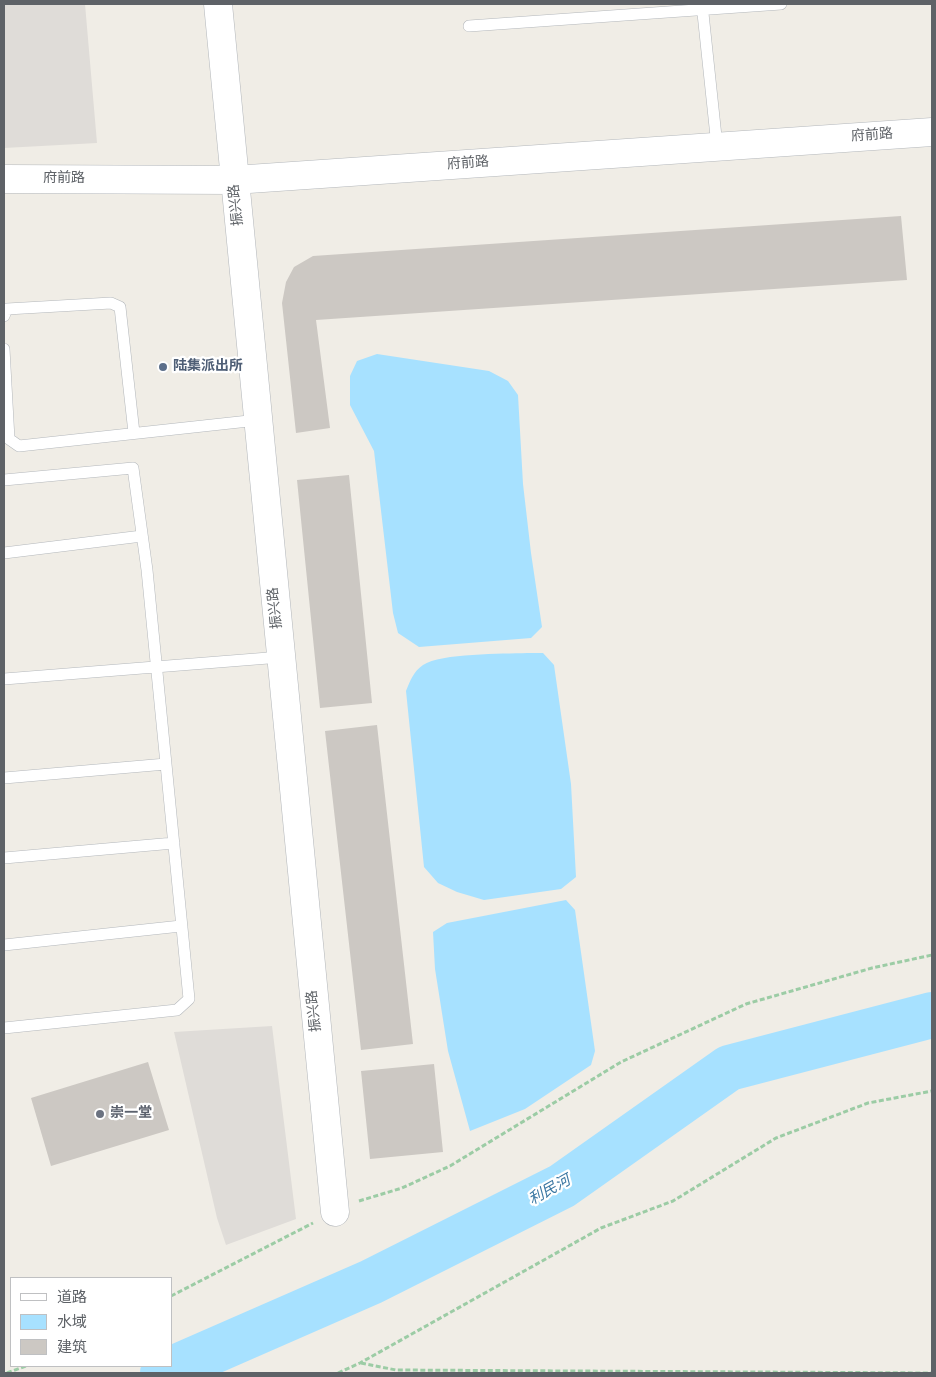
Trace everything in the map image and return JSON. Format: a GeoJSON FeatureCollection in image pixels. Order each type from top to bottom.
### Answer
{"type":"FeatureCollection","features":[{"type":"Feature","properties":{"kind":"street","name":"振兴路"},"geometry":{"type":"LineString","coordinates":[[218,4],[335,1212]]}},
{"type":"Feature","properties":{"kind":"street","name":"府前路"},"geometry":{"type":"LineString","coordinates":[[4,179],[234,180],[932,132]]}},
{"type":"Feature","properties":{"kind":"lane"},"geometry":{"type":"LineString","coordinates":[[469,26],[703,7],[781,4]]}},
{"type":"Feature","properties":{"kind":"lane"},"geometry":{"type":"LineString","coordinates":[[703,7],[717,146]]}},
{"type":"Feature","properties":{"kind":"lane"},"geometry":{"type":"LineString","coordinates":[[4,316],[7,309],[111,303],[120,307],[134,433]]}},
{"type":"Feature","properties":{"kind":"lane"},"geometry":{"type":"LineString","coordinates":[[4,349],[9,439],[19,446],[258,420]]}},
{"type":"Feature","properties":{"kind":"lane"},"geometry":{"type":"LineString","coordinates":[[4,480],[133,468],[156,668],[189,999],[177,1010],[4,1028]]}},
{"type":"Feature","properties":{"kind":"lane"},"geometry":{"type":"LineString","coordinates":[[4,553],[142,536]]}},
{"type":"Feature","properties":{"kind":"lane"},"geometry":{"type":"LineString","coordinates":[[4,679],[281,657]]}},
{"type":"Feature","properties":{"kind":"lane"},"geometry":{"type":"LineString","coordinates":[[4,778],[166,764]]}},
{"type":"Feature","properties":{"kind":"lane"},"geometry":{"type":"LineString","coordinates":[[4,858],[174,843]]}},
{"type":"Feature","properties":{"kind":"lane"},"geometry":{"type":"LineString","coordinates":[[4,945],[182,926]]}},
{"type":"Feature","properties":{"kind":"path"},"geometry":{"type":"LineString","coordinates":[[172,1295],[352,1203],[402,1188],[450,1166],[621,1062],[746,1004],[872,968],[932,955]]}},
{"type":"Feature","properties":{"kind":"path"},"geometry":{"type":"LineString","coordinates":[[338,1373],[360,1363],[601,1228],[673,1201],[776,1138],[868,1103],[932,1091]]}},
{"type":"Feature","properties":{"kind":"path"},"geometry":{"type":"LineString","coordinates":[[360,1363],[396,1370],[932,1373]]}},
{"type":"Feature","properties":{"kind":"path"},"geometry":{"type":"LineString","coordinates":[[7,1373],[23,1367]]}},
{"type":"Feature","properties":{"kind":"shaded area"},"geometry":{"type":"Polygon","coordinates":[[[4,4],[85,4],[97,143],[4,148],[4,4]]]}},
{"type":"Feature","properties":{"kind":"shaded area"},"geometry":{"type":"Polygon","coordinates":[[[272,1026],[296,1219],[226,1245],[217,1218],[174,1032],[272,1026]]]}},
{"type":"Feature","properties":{"kind":"water"},"geometry":{"type":"Polygon","coordinates":[[[377,354],[489,371],[508,381],[518,395],[523,484],[542,627],[531,638],[419,647],[398,633],[393,613],[374,451],[350,405],[350,376],[357,361],[377,354]]]}},
{"type":"Feature","properties":{"kind":"water"},"geometry":{"type":"Polygon","coordinates":[[[543,653],[554,665],[571,784],[576,877],[561,889],[484,900],[457,892],[438,883],[424,867],[406,691],[417,671],[423,665],[432,661],[457,656],[543,653]]]}},
{"type":"Feature","properties":{"kind":"water"},"geometry":{"type":"Polygon","coordinates":[[[566,900],[575,910],[595,1051],[591,1065],[525,1109],[470,1131],[448,1051],[435,969],[433,932],[447,923],[566,900]]]}},
{"type":"Feature","properties":{"kind":"building"},"geometry":{"type":"Polygon","coordinates":[[[901,216],[907,280],[316,320],[330,428],[296,433],[282,303],[286,282],[294,267],[313,256],[901,216]]]}},
{"type":"Feature","properties":{"kind":"building"},"geometry":{"type":"Polygon","coordinates":[[[349,475],[372,703],[320,708],[297,480],[349,475]]]}},
{"type":"Feature","properties":{"kind":"building"},"geometry":{"type":"Polygon","coordinates":[[[377,725],[413,1044],[361,1050],[325,731],[377,725]]]}},
{"type":"Feature","properties":{"kind":"building","name":"崇一堂"},"geometry":{"type":"Polygon","coordinates":[[[148,1062],[169,1130],[51,1166],[31,1098],[148,1062]]]}},
{"type":"Feature","properties":{"kind":"building"},"geometry":{"type":"Polygon","coordinates":[[[434,1064],[443,1152],[370,1159],[361,1071],[434,1064]]]}},
{"type":"Feature","properties":{"kind":"waterway","name":"利民河"},"geometry":{"type":"LineString","coordinates":[[163,1373],[371,1282],[562,1186],[729,1068],[932,1015]]}},
{"type":"Feature","properties":{"kind":"place","name":"陆集派出所"},"geometry":{"type":"Point","coordinates":[163,367]}},
{"type":"Feature","properties":{"kind":"place","name":"崇一堂"},"geometry":{"type":"Point","coordinates":[100,1114]}}]}
